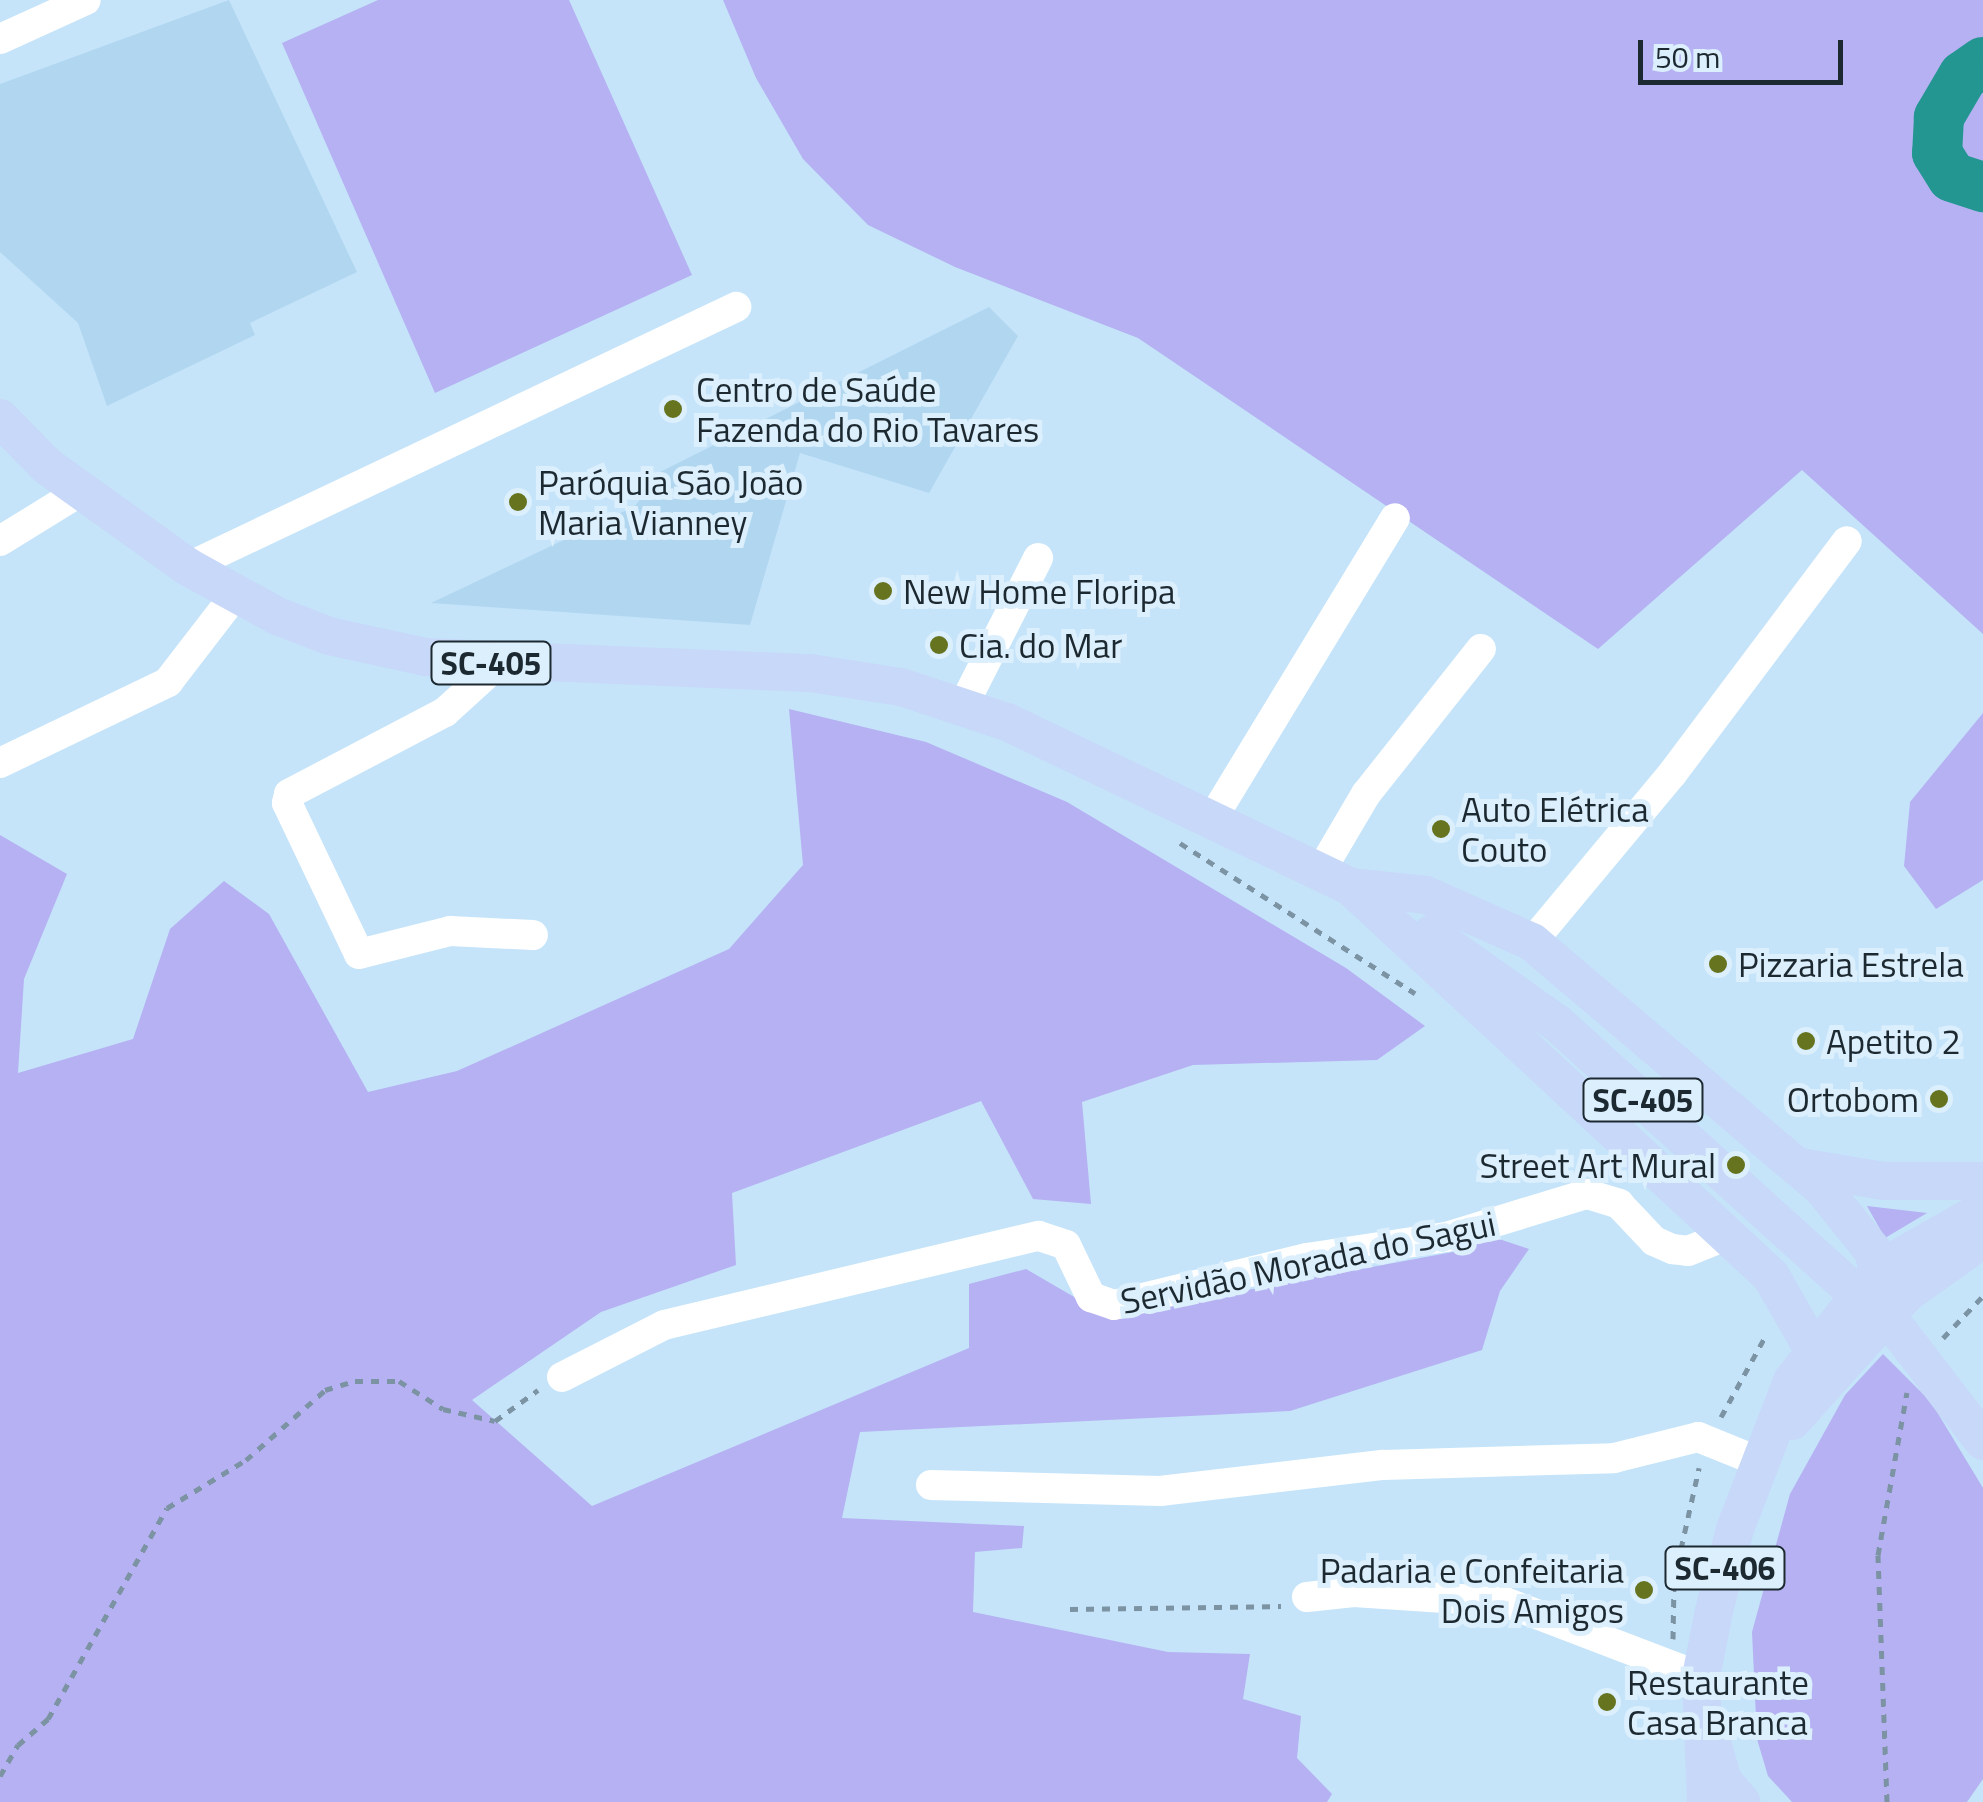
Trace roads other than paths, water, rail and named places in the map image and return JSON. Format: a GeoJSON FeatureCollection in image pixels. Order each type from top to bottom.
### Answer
{"type":"FeatureCollection","features":[{"type":"Feature","properties":{"kind":"main road","name":"SC-405"},"geometry":{"type":"LineString","coordinates":[[0,418],[81,491],[188,568],[234,595],[380,650],[499,664],[810,673],[871,681],[963,706],[1212,818],[1336,879],[1398,912],[1513,988],[1572,1036],[1901,1334],[1983,1441]]}},
{"type":"Feature","properties":{"kind":"main road","name":"SC-405"},"geometry":{"type":"LineString","coordinates":[[1336,879],[1426,896],[1532,942],[1800,1167],[1855,1226],[1881,1268]]}},
{"type":"Feature","properties":{"kind":"main road"},"geometry":{"type":"LineString","coordinates":[[1336,879],[1728,1235],[1784,1292],[1812,1348]]}},
{"type":"Feature","properties":{"kind":"main road"},"geometry":{"type":"LineString","coordinates":[[1800,1167],[1884,1181],[1983,1181]]}},
{"type":"Feature","properties":{"kind":"main road"},"geometry":{"type":"LineString","coordinates":[[1888,1313],[1881,1268],[1983,1210]]}},
{"type":"Feature","properties":{"kind":"main road"},"geometry":{"type":"LineString","coordinates":[[1760,1462],[1836,1365],[1888,1313],[1983,1239]]}},
{"type":"Feature","properties":{"kind":"main road","name":"SC-406"},"geometry":{"type":"LineString","coordinates":[[1706,1802],[1700,1689],[1735,1529],[1760,1462],[1812,1348],[1881,1268]]}},
{"type":"Feature","properties":{"kind":"main road"},"geometry":{"type":"LineString","coordinates":[[1700,1689],[1724,1781],[1741,1802]]}},
{"type":"Feature","properties":{"kind":"street"},"geometry":{"type":"LineString","coordinates":[[0,39],[86,0]]}},
{"type":"Feature","properties":{"kind":"street"},"geometry":{"type":"LineString","coordinates":[[188,568],[736,307]]}},
{"type":"Feature","properties":{"kind":"street"},"geometry":{"type":"LineString","coordinates":[[0,541],[81,491]]}},
{"type":"Feature","properties":{"kind":"street"},"geometry":{"type":"LineString","coordinates":[[1212,818],[1395,518]]}},
{"type":"Feature","properties":{"kind":"street"},"geometry":{"type":"LineString","coordinates":[[1532,942],[1672,774],[1847,541]]}},
{"type":"Feature","properties":{"kind":"street"},"geometry":{"type":"LineString","coordinates":[[963,706],[1038,558]]}},
{"type":"Feature","properties":{"kind":"street"},"geometry":{"type":"LineString","coordinates":[[0,764],[168,682],[234,595]]}},
{"type":"Feature","properties":{"kind":"street"},"geometry":{"type":"LineString","coordinates":[[1336,879],[1366,794],[1481,649]]}},
{"type":"Feature","properties":{"kind":"street"},"geometry":{"type":"LineString","coordinates":[[499,664],[445,712],[289,794],[286,803],[359,954],[450,931],[533,935]]}},
{"type":"Feature","properties":{"kind":"street","name":"Servidão Morada do Sagui"},"geometry":{"type":"LineString","coordinates":[[562,1377],[664,1326],[1039,1236],[1066,1245],[1091,1297],[1114,1306],[1307,1258],[1446,1238],[1587,1194],[1619,1204],[1654,1241],[1672,1249],[1688,1251],[1728,1235]]}},
{"type":"Feature","properties":{"kind":"street"},"geometry":{"type":"LineString","coordinates":[[931,1485],[1160,1491],[1383,1466],[1614,1458],[1698,1437],[1760,1462]]}},
{"type":"Feature","properties":{"kind":"street"},"geometry":{"type":"LineString","coordinates":[[1307,1596],[1354,1592],[1505,1602],[1700,1689]]}},
{"type":"Feature","properties":{"kind":"waterway"},"geometry":{"type":"LineString","coordinates":[[1983,62],[1963,76],[1939,117],[1937,153],[1952,177],[1983,187]]}},
{"type":"Feature","properties":{"kind":"place","name":"Centro de Saúde Fazenda do Rio Tavares"},"geometry":{"type":"Point","coordinates":[673,409]}},
{"type":"Feature","properties":{"kind":"place","name":"Paróquia São João Maria Vianney"},"geometry":{"type":"Point","coordinates":[518,502]}},
{"type":"Feature","properties":{"kind":"place","name":"New Home Floripa"},"geometry":{"type":"Point","coordinates":[883,591]}},
{"type":"Feature","properties":{"kind":"place","name":"Cia. do Mar"},"geometry":{"type":"Point","coordinates":[939,645]}},
{"type":"Feature","properties":{"kind":"place","name":"Auto Elétrica Couto"},"geometry":{"type":"Point","coordinates":[1441,829]}},
{"type":"Feature","properties":{"kind":"place","name":"Pizzaria Estrela"},"geometry":{"type":"Point","coordinates":[1718,964]}},
{"type":"Feature","properties":{"kind":"place","name":"Apetito 2"},"geometry":{"type":"Point","coordinates":[1806,1041]}},
{"type":"Feature","properties":{"kind":"place","name":"Ortobom"},"geometry":{"type":"Point","coordinates":[1939,1099]}},
{"type":"Feature","properties":{"kind":"place","name":"Street Art Mural"},"geometry":{"type":"Point","coordinates":[1736,1165]}},
{"type":"Feature","properties":{"kind":"place","name":"Padaria e Confeitaria Dois Amigos"},"geometry":{"type":"Point","coordinates":[1644,1590]}},
{"type":"Feature","properties":{"kind":"place","name":"Restaurante Casa Branca"},"geometry":{"type":"Point","coordinates":[1607,1702]}}]}
